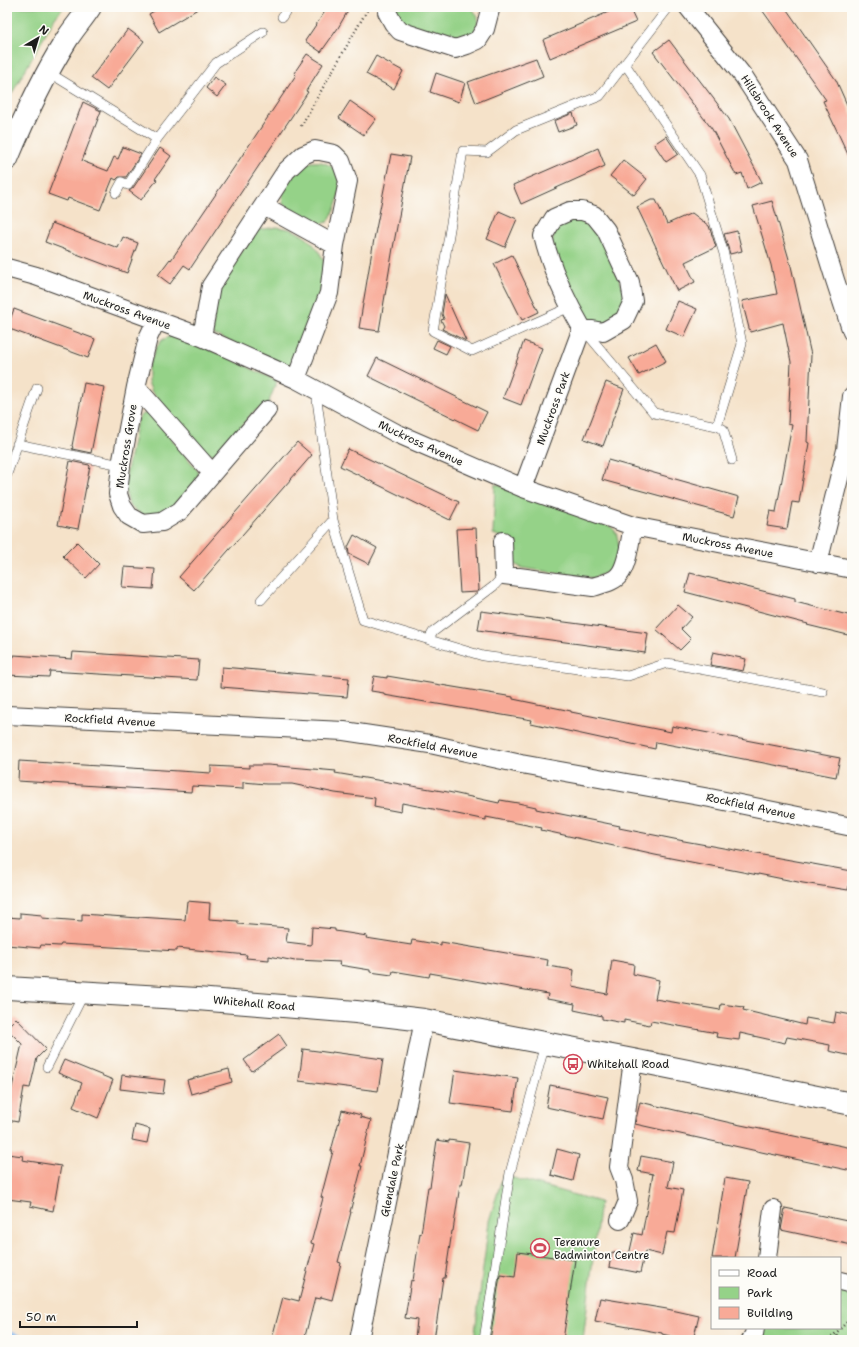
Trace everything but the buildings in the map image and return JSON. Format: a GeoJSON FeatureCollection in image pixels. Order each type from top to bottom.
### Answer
{"type":"FeatureCollection","features":[{"type":"Feature","properties":{"kind":"street"},"geometry":{"type":"LineString","coordinates":[[7,159],[47,72],[68,38],[90,7]]}},
{"type":"Feature","properties":{"kind":"street"},"geometry":{"type":"LineString","coordinates":[[387,7],[387,12],[393,23],[400,31],[455,48],[478,40],[485,29],[492,8]]}},
{"type":"Feature","properties":{"kind":"street","name":"Hillsbrook Avenue"},"geometry":{"type":"LineString","coordinates":[[688,7],[744,77],[798,160],[852,332]]}},
{"type":"Feature","properties":{"kind":"street"},"geometry":{"type":"LineString","coordinates":[[202,337],[210,286],[286,171],[303,155],[315,150],[334,154],[341,161],[348,181],[334,245],[329,292],[296,379]]}},
{"type":"Feature","properties":{"kind":"street"},"geometry":{"type":"LineString","coordinates":[[264,206],[334,245]]}},
{"type":"Feature","properties":{"kind":"street"},"geometry":{"type":"LineString","coordinates":[[570,211],[582,211],[594,215],[606,230],[630,282],[633,301],[624,320],[603,332],[582,328],[570,307],[549,258],[543,236],[554,218],[570,211]]}},
{"type":"Feature","properties":{"kind":"street","name":"Muckross Avenue"},"geometry":{"type":"LineString","coordinates":[[7,268],[36,276],[202,337],[296,379],[396,433],[523,488],[633,526],[852,569]]}},
{"type":"Feature","properties":{"kind":"street","name":"Muckross Grove"},"geometry":{"type":"LineString","coordinates":[[156,321],[148,338],[136,386],[121,465],[118,494],[122,506],[129,516],[143,524],[162,522],[180,511],[267,410]]}},
{"type":"Feature","properties":{"kind":"street","name":"Muckross Park"},"geometry":{"type":"LineString","coordinates":[[523,488],[582,328]]}},
{"type":"Feature","properties":{"kind":"street","name":"Muckross Grove"},"geometry":{"type":"LineString","coordinates":[[136,386],[212,473]]}},
{"type":"Feature","properties":{"kind":"street"},"geometry":{"type":"LineString","coordinates":[[818,562],[846,450],[852,396]]}},
{"type":"Feature","properties":{"kind":"street"},"geometry":{"type":"LineString","coordinates":[[503,541],[504,575],[593,586],[607,583],[619,576],[626,560],[633,526]]}},
{"type":"Feature","properties":{"kind":"street","name":"Rockfield Avenue"},"geometry":{"type":"LineString","coordinates":[[7,714],[344,731],[430,744],[521,764],[710,798],[852,827]]}},
{"type":"Feature","properties":{"kind":"street","name":"Whitehall Road"},"geometry":{"type":"LineString","coordinates":[[7,988],[227,1001],[356,1012],[424,1020],[852,1104]]}},
{"type":"Feature","properties":{"kind":"street","name":"Glendale Park"},"geometry":{"type":"LineString","coordinates":[[359,1340],[424,1020]]}},
{"type":"Feature","properties":{"kind":"street"},"geometry":{"type":"LineString","coordinates":[[620,1220],[628,1201],[624,1180],[619,1167],[633,1060]]}},
{"type":"Feature","properties":{"kind":"street"},"geometry":{"type":"LineString","coordinates":[[767,1257],[773,1209]]}},
{"type":"Feature","properties":{"kind":"street"},"geometry":{"type":"LineString","coordinates":[[841,1281],[852,1284]]}},
{"type":"Feature","properties":{"kind":"street"},"geometry":{"type":"LineString","coordinates":[[751,1340],[755,1329]]}},
{"type":"Feature","properties":{"kind":"lane"},"geometry":{"type":"LineString","coordinates":[[282,17],[288,7]]}},
{"type":"Feature","properties":{"kind":"lane"},"geometry":{"type":"LineString","coordinates":[[570,307],[472,351],[432,331],[463,152],[487,152],[516,130],[600,96],[669,7]]}},
{"type":"Feature","properties":{"kind":"lane"},"geometry":{"type":"LineString","coordinates":[[116,193],[122,182],[128,185],[157,139],[216,63],[263,32]]}},
{"type":"Feature","properties":{"kind":"lane"},"geometry":{"type":"LineString","coordinates":[[625,64],[700,175],[724,254],[742,344],[717,426]]}},
{"type":"Feature","properties":{"kind":"lane"},"geometry":{"type":"LineString","coordinates":[[47,72],[157,139]]}},
{"type":"Feature","properties":{"kind":"lane"},"geometry":{"type":"LineString","coordinates":[[582,328],[654,413],[717,426],[723,429],[732,460]]}},
{"type":"Feature","properties":{"kind":"lane"},"geometry":{"type":"LineString","coordinates":[[7,474],[37,388]]}},
{"type":"Feature","properties":{"kind":"lane"},"geometry":{"type":"LineString","coordinates":[[321,392],[317,400],[333,520],[363,620],[483,656],[628,676],[667,663],[823,692]]}},
{"type":"Feature","properties":{"kind":"lane"},"geometry":{"type":"LineString","coordinates":[[17,444],[121,465]]}},
{"type":"Feature","properties":{"kind":"lane"},"geometry":{"type":"LineString","coordinates":[[261,600],[333,520]]}},
{"type":"Feature","properties":{"kind":"lane"},"geometry":{"type":"LineString","coordinates":[[429,640],[433,632],[494,586],[504,575]]}},
{"type":"Feature","properties":{"kind":"lane"},"geometry":{"type":"LineString","coordinates":[[47,1067],[84,992]]}},
{"type":"Feature","properties":{"kind":"lane"},"geometry":{"type":"LineString","coordinates":[[484,1340],[510,1173],[545,1044]]}},
{"type":"Feature","properties":{"kind":"path"},"geometry":{"type":"LineString","coordinates":[[301,126],[369,7]]}},
{"type":"Feature","properties":{"kind":"path"},"geometry":{"type":"LineString","coordinates":[[841,1329],[852,1317]]}},
{"type":"Feature","properties":{"kind":"path"},"geometry":{"type":"LineString","coordinates":[[829,1340],[841,1329]]}},
{"type":"Feature","properties":{"kind":"path"},"geometry":{"type":"LineString","coordinates":[[837,1340],[838,1332]]}},
{"type":"Feature","properties":{"kind":"green space"},"geometry":{"type":"Polygon","coordinates":[[[7,7],[64,7],[55,18],[7,102],[7,7]]]}},
{"type":"Feature","properties":{"kind":"green space"},"geometry":{"type":"Polygon","coordinates":[[[392,7],[470,7],[477,15],[478,21],[472,37],[451,41],[404,25],[392,7]]]}},
{"type":"Feature","properties":{"kind":"green space"},"geometry":{"type":"Polygon","coordinates":[[[321,162],[332,167],[337,173],[340,181],[338,198],[332,215],[328,222],[319,224],[310,224],[290,210],[283,204],[282,197],[283,188],[302,164],[321,162]]]}},
{"type":"Feature","properties":{"kind":"green space"},"geometry":{"type":"Polygon","coordinates":[[[583,218],[594,224],[625,293],[621,312],[603,324],[593,322],[584,316],[552,247],[555,233],[560,225],[583,218]]]}},
{"type":"Feature","properties":{"kind":"green space"},"geometry":{"type":"Polygon","coordinates":[[[277,227],[295,231],[308,239],[318,250],[324,262],[325,271],[324,282],[289,366],[213,334],[214,312],[218,285],[257,230],[277,227]]]}},
{"type":"Feature","properties":{"kind":"green space"},"geometry":{"type":"Polygon","coordinates":[[[173,335],[227,357],[277,381],[268,404],[253,412],[219,454],[203,452],[152,392],[148,382],[148,368],[156,348],[162,340],[173,335]]]}},
{"type":"Feature","properties":{"kind":"green space"},"geometry":{"type":"Polygon","coordinates":[[[147,413],[152,415],[198,471],[198,477],[194,485],[166,513],[146,518],[129,505],[124,486],[137,421],[141,415],[147,413]]]}},
{"type":"Feature","properties":{"kind":"green space"},"geometry":{"type":"Polygon","coordinates":[[[495,484],[610,526],[616,532],[619,551],[617,560],[613,567],[601,575],[593,578],[522,568],[506,560],[506,539],[493,534],[495,484]]]}},
{"type":"Feature","properties":{"kind":"green space","name":"Terenure Badminton Centre"},"geometry":{"type":"Polygon","coordinates":[[[503,1175],[600,1202],[583,1340],[474,1340],[489,1221],[503,1175]]]}},
{"type":"Feature","properties":{"kind":"green space"},"geometry":{"type":"Polygon","coordinates":[[[841,1287],[852,1289],[851,1340],[759,1340],[763,1329],[841,1329],[841,1287]]]}},
{"type":"Feature","properties":{"kind":"waterway"},"geometry":{"type":"LineString","coordinates":[[7,1333],[30,1340]]}},
{"type":"Feature","properties":{"kind":"waterway"},"geometry":{"type":"LineString","coordinates":[[7,1336],[13,1340]]}},
{"type":"Feature","properties":{"kind":"place","name":"Whitehall Road"},"geometry":{"type":"Point","coordinates":[573,1064]}},
{"type":"Feature","properties":{"kind":"place","name":"Terenure Badminton Centre"},"geometry":{"type":"Point","coordinates":[540,1248]}}]}
